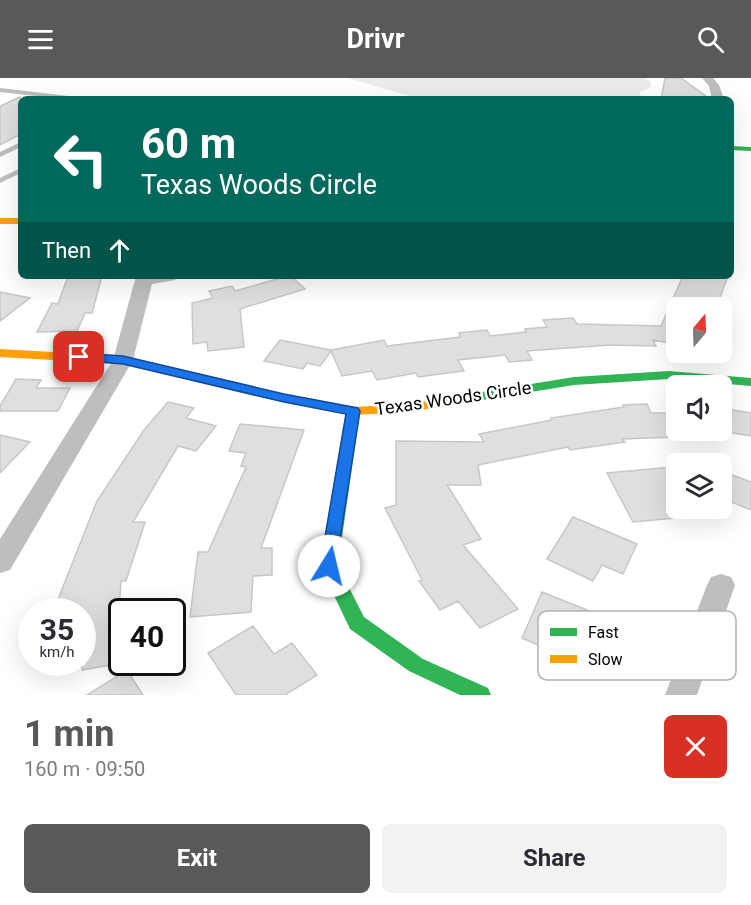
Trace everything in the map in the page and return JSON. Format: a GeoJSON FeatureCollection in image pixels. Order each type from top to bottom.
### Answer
{"type":"FeatureCollection","features":[{"type":"Feature","properties":{"kind":"street"},"geometry":{"type":"LineString","coordinates":[[707,78],[714,85],[717,96]]}},
{"type":"Feature","properties":{"kind":"street"},"geometry":{"type":"LineString","coordinates":[[734,148],[751,149]]}},
{"type":"Feature","properties":{"kind":"street"},"geometry":{"type":"LineString","coordinates":[[0,221],[18,221]]}},
{"type":"Feature","properties":{"kind":"street"},"geometry":{"type":"LineString","coordinates":[[0,232],[18,232]]}},
{"type":"Feature","properties":{"kind":"street"},"geometry":{"type":"LineString","coordinates":[[0,562],[123,360],[145,279]]}},
{"type":"Feature","properties":{"kind":"street","name":"Texas Woods Circle"},"geometry":{"type":"LineString","coordinates":[[0,353],[123,360],[284,398],[353,411],[409,408],[574,381],[669,375],[751,382]]}},
{"type":"Feature","properties":{"kind":"street"},"geometry":{"type":"LineString","coordinates":[[353,411],[329,566],[357,623],[416,665],[481,695]]}},
{"type":"Feature","properties":{"kind":"street"},"geometry":{"type":"LineString","coordinates":[[712,611],[721,585]]}},
{"type":"Feature","properties":{"kind":"street"},"geometry":{"type":"LineString","coordinates":[[681,695],[686,680]]}},
{"type":"Feature","properties":{"kind":"lane"},"geometry":{"type":"LineString","coordinates":[[0,90],[52,96]]}},
{"type":"Feature","properties":{"kind":"lane"},"geometry":{"type":"LineString","coordinates":[[0,95],[10,91]]}},
{"type":"Feature","properties":{"kind":"lane"},"geometry":{"type":"LineString","coordinates":[[0,155],[18,146]]}},
{"type":"Feature","properties":{"kind":"lane"},"geometry":{"type":"LineString","coordinates":[[1,181],[18,172]]}},
{"type":"Feature","properties":{"kind":"shaded area"},"geometry":{"type":"Polygon","coordinates":[[[347,78],[644,78],[650,81],[651,87],[640,92],[639,96],[410,96],[347,78]]]}},
{"type":"Feature","properties":{"kind":"building"},"geometry":{"type":"Polygon","coordinates":[[[665,78],[681,78],[706,96],[662,96],[665,78]]]}},
{"type":"Feature","properties":{"kind":"building"},"geometry":{"type":"Polygon","coordinates":[[[18,98],[18,136],[0,145],[0,106],[18,98]]]}},
{"type":"Feature","properties":{"kind":"building"},"geometry":{"type":"Polygon","coordinates":[[[67,279],[101,279],[92,313],[85,313],[77,331],[37,332],[52,303],[58,304],[67,279]]]}},
{"type":"Feature","properties":{"kind":"building"},"geometry":{"type":"Polygon","coordinates":[[[277,279],[294,279],[305,289],[240,309],[244,347],[208,351],[207,342],[193,344],[192,303],[213,298],[209,291],[232,286],[235,291],[277,279]]]}},
{"type":"Feature","properties":{"kind":"building"},"geometry":{"type":"Polygon","coordinates":[[[682,279],[727,279],[720,297],[674,297],[682,279]]]}},
{"type":"Feature","properties":{"kind":"building"},"geometry":{"type":"Polygon","coordinates":[[[0,292],[30,298],[0,321],[0,292]]]}},
{"type":"Feature","properties":{"kind":"building"},"geometry":{"type":"Polygon","coordinates":[[[666,315],[666,342],[653,340],[656,346],[610,345],[527,351],[532,360],[509,362],[505,355],[458,360],[464,371],[418,377],[416,373],[377,380],[372,371],[342,376],[331,351],[320,366],[307,363],[303,369],[264,361],[280,340],[331,350],[384,340],[387,346],[460,337],[459,333],[487,330],[490,336],[526,332],[525,329],[547,327],[543,320],[573,318],[577,324],[661,326],[666,315]]]}},
{"type":"Feature","properties":{"kind":"building"},"geometry":{"type":"Polygon","coordinates":[[[16,379],[41,380],[36,388],[70,388],[58,411],[0,411],[0,406],[16,379]]]}},
{"type":"Feature","properties":{"kind":"building"},"geometry":{"type":"Polygon","coordinates":[[[168,402],[194,408],[186,418],[216,426],[196,451],[178,446],[133,522],[145,522],[126,581],[121,581],[120,598],[108,598],[108,665],[96,668],[96,598],[59,598],[97,501],[144,430],[168,402]]]}},
{"type":"Feature","properties":{"kind":"building"},"geometry":{"type":"Polygon","coordinates":[[[647,404],[651,413],[666,413],[666,437],[622,439],[625,442],[570,450],[568,447],[478,465],[481,485],[447,485],[481,539],[463,545],[518,609],[480,628],[458,601],[440,610],[419,581],[422,580],[385,508],[396,505],[396,441],[484,442],[479,434],[552,420],[551,418],[624,407],[623,405],[647,404]]]}},
{"type":"Feature","properties":{"kind":"building"},"geometry":{"type":"Polygon","coordinates":[[[732,410],[751,413],[751,436],[732,433],[732,410]]]}},
{"type":"Feature","properties":{"kind":"building"},"geometry":{"type":"Polygon","coordinates":[[[240,424],[304,430],[261,548],[272,548],[272,575],[253,576],[251,612],[190,617],[198,552],[208,552],[246,467],[241,466],[246,453],[229,451],[240,424]]]}},
{"type":"Feature","properties":{"kind":"building"},"geometry":{"type":"Polygon","coordinates":[[[0,435],[30,442],[0,473],[0,435]]]}},
{"type":"Feature","properties":{"kind":"building"},"geometry":{"type":"Polygon","coordinates":[[[666,468],[666,519],[633,522],[607,473],[666,468]]]}},
{"type":"Feature","properties":{"kind":"building"},"geometry":{"type":"Polygon","coordinates":[[[732,475],[751,482],[751,510],[732,502],[732,475]]]}},
{"type":"Feature","properties":{"kind":"building"},"geometry":{"type":"Polygon","coordinates":[[[573,517],[637,544],[623,574],[602,565],[593,581],[547,559],[573,517]]]}},
{"type":"Feature","properties":{"kind":"building"},"geometry":{"type":"Polygon","coordinates":[[[542,592],[590,611],[538,611],[538,645],[522,638],[542,592]]]}},
{"type":"Feature","properties":{"kind":"building"},"geometry":{"type":"Polygon","coordinates":[[[253,626],[274,654],[292,643],[317,675],[285,695],[236,695],[208,653],[253,626]]]}},
{"type":"Feature","properties":{"kind":"building"},"geometry":{"type":"Polygon","coordinates":[[[117,676],[131,676],[143,695],[87,695],[117,676]]]}},
{"type":"Feature","properties":{"kind":"traffic: fast"},"geometry":{"type":"LineString","coordinates":[[734,148],[751,149]]}},
{"type":"Feature","properties":{"kind":"traffic: fast"},"geometry":{"type":"LineString","coordinates":[[464,399],[574,381],[669,375],[751,382]]}},
{"type":"Feature","properties":{"kind":"traffic: fast"},"geometry":{"type":"LineString","coordinates":[[353,411],[329,566],[357,623],[416,665],[481,695]]}},
{"type":"Feature","properties":{"kind":"traffic: slow"},"geometry":{"type":"LineString","coordinates":[[0,221],[18,221]]}},
{"type":"Feature","properties":{"kind":"traffic: slow"},"geometry":{"type":"LineString","coordinates":[[0,353],[123,360],[284,398],[353,411],[409,408],[464,399]]}},
{"type":"Feature","properties":{"kind":"route"},"geometry":{"type":"LineString","coordinates":[[79,357],[123,360],[284,398],[353,411],[329,566]]}}]}
